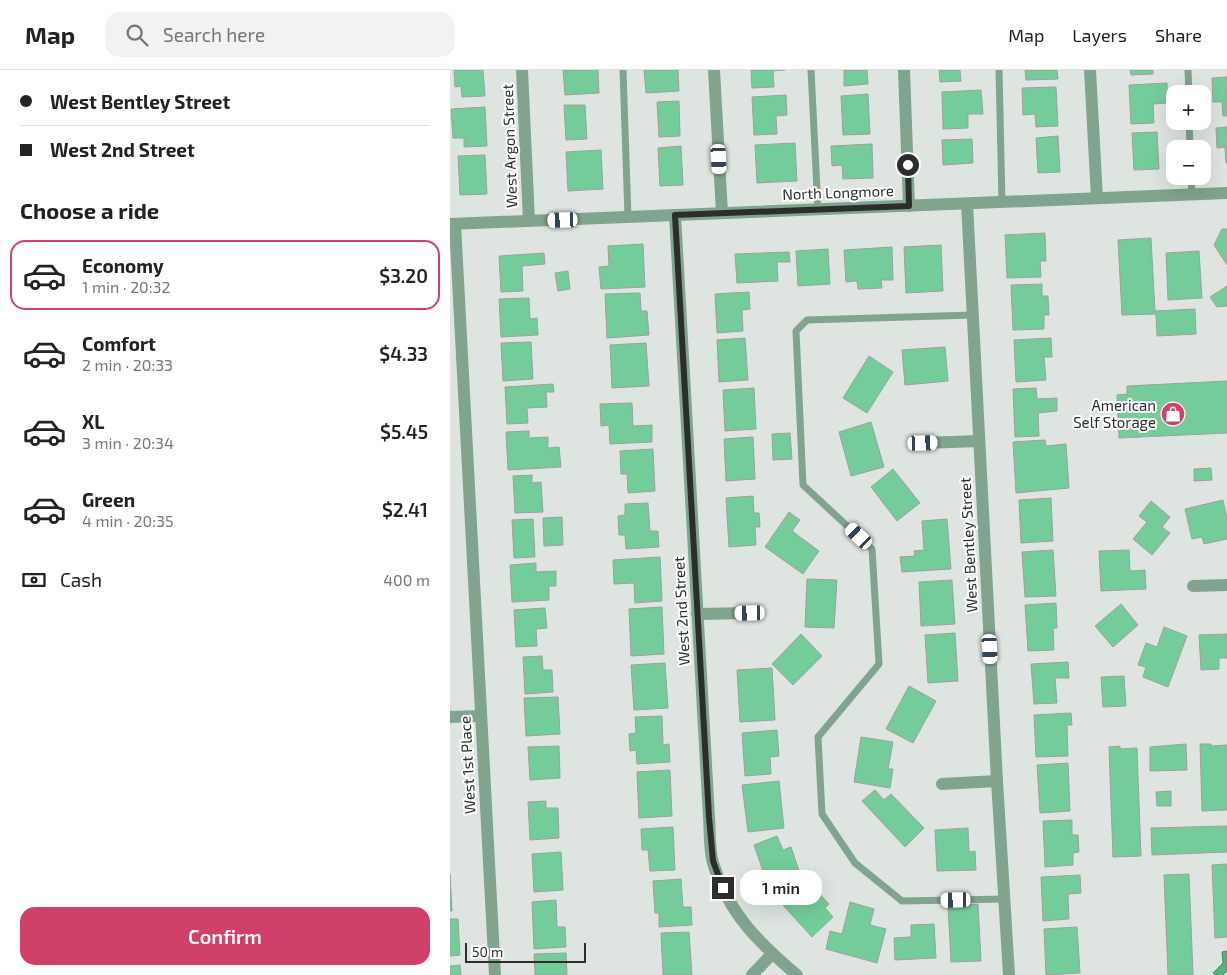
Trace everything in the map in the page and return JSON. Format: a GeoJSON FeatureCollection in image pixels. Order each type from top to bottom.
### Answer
{"type":"FeatureCollection","features":[{"type":"Feature","properties":{"kind":"street","name":"West Argon Street"},"geometry":{"type":"LineString","coordinates":[[522,70],[529,221]]}},
{"type":"Feature","properties":{"kind":"street"},"geometry":{"type":"LineString","coordinates":[[714,70],[722,214]]}},
{"type":"Feature","properties":{"kind":"street"},"geometry":{"type":"LineString","coordinates":[[904,70],[909,206]]}},
{"type":"Feature","properties":{"kind":"street"},"geometry":{"type":"LineString","coordinates":[[1090,70],[1097,198]]}},
{"type":"Feature","properties":{"kind":"street","name":"North Longmore"},"geometry":{"type":"LineString","coordinates":[[452,224],[1227,193]]}},
{"type":"Feature","properties":{"kind":"street","name":"West Bentley Street"},"geometry":{"type":"LineString","coordinates":[[967,204],[1009,975]]}},
{"type":"Feature","properties":{"kind":"street","name":"West 2nd Street"},"geometry":{"type":"LineString","coordinates":[[675,215],[708,807],[713,861],[728,901],[745,926],[772,954],[797,975]]}},
{"type":"Feature","properties":{"kind":"street","name":"West 1st Place"},"geometry":{"type":"LineString","coordinates":[[452,224],[495,975]]}},
{"type":"Feature","properties":{"kind":"street"},"geometry":{"type":"LineString","coordinates":[[923,443],[979,441]]}},
{"type":"Feature","properties":{"kind":"street"},"geometry":{"type":"LineString","coordinates":[[1193,586],[1227,585]]}},
{"type":"Feature","properties":{"kind":"street"},"geometry":{"type":"LineString","coordinates":[[697,614],[750,613]]}},
{"type":"Feature","properties":{"kind":"street"},"geometry":{"type":"LineString","coordinates":[[450,717],[480,716]]}},
{"type":"Feature","properties":{"kind":"street"},"geometry":{"type":"LineString","coordinates":[[942,784],[997,782]]}},
{"type":"Feature","properties":{"kind":"street"},"geometry":{"type":"LineString","coordinates":[[752,975],[772,954]]}},
{"type":"Feature","properties":{"kind":"lane"},"geometry":{"type":"LineString","coordinates":[[623,70],[628,217]]}},
{"type":"Feature","properties":{"kind":"lane"},"geometry":{"type":"LineString","coordinates":[[811,70],[818,210]]}},
{"type":"Feature","properties":{"kind":"lane"},"geometry":{"type":"LineString","coordinates":[[999,70],[1002,202]]}},
{"type":"Feature","properties":{"kind":"lane"},"geometry":{"type":"LineString","coordinates":[[1188,70],[1188,85]]}},
{"type":"Feature","properties":{"kind":"lane"},"geometry":{"type":"LineString","coordinates":[[1192,185],[1192,194]]}},
{"type":"Feature","properties":{"kind":"lane"},"geometry":{"type":"LineString","coordinates":[[973,315],[807,320],[796,331],[803,485],[872,549],[879,664],[818,737],[822,814],[855,863],[902,901],[1005,899]]}},
{"type":"Feature","properties":{"kind":"shaded area"},"geometry":{"type":"Polygon","coordinates":[[[1227,951],[1227,971],[1223,975],[1216,975],[1213,973],[1223,963],[1222,952],[1227,951]]]}},
{"type":"Feature","properties":{"kind":"building"},"geometry":{"type":"Polygon","coordinates":[[[454,70],[483,70],[485,96],[462,97],[461,86],[455,87],[454,70]]]}},
{"type":"Feature","properties":{"kind":"building"},"geometry":{"type":"Polygon","coordinates":[[[563,70],[598,70],[599,93],[565,95],[563,70]]]}},
{"type":"Feature","properties":{"kind":"building"},"geometry":{"type":"Polygon","coordinates":[[[644,70],[678,70],[679,91],[646,93],[644,70]]]}},
{"type":"Feature","properties":{"kind":"building"},"geometry":{"type":"Polygon","coordinates":[[[751,70],[785,70],[773,71],[774,87],[752,88],[751,70]]]}},
{"type":"Feature","properties":{"kind":"building"},"geometry":{"type":"Polygon","coordinates":[[[844,70],[867,70],[868,84],[844,86],[844,70]]]}},
{"type":"Feature","properties":{"kind":"building"},"geometry":{"type":"Polygon","coordinates":[[[939,70],[960,70],[961,81],[940,82],[939,70]]]}},
{"type":"Feature","properties":{"kind":"building"},"geometry":{"type":"Polygon","coordinates":[[[1025,70],[1057,70],[1058,79],[1026,80],[1025,70]]]}},
{"type":"Feature","properties":{"kind":"building"},"geometry":{"type":"Polygon","coordinates":[[[1130,70],[1153,70],[1153,74],[1131,75],[1130,70]]]}},
{"type":"Feature","properties":{"kind":"building"},"geometry":{"type":"Polygon","coordinates":[[[1227,77],[1227,116],[1223,116],[1222,102],[1213,102],[1212,78],[1227,77]]]}},
{"type":"Feature","properties":{"kind":"building"},"geometry":{"type":"Polygon","coordinates":[[[1167,83],[1166,103],[1153,104],[1154,123],[1131,124],[1129,85],[1167,83]]]}},
{"type":"Feature","properties":{"kind":"building"},"geometry":{"type":"Polygon","coordinates":[[[1056,87],[1058,126],[1036,127],[1035,114],[1023,115],[1022,88],[1056,87]]]}},
{"type":"Feature","properties":{"kind":"building"},"geometry":{"type":"Polygon","coordinates":[[[981,90],[983,114],[968,114],[968,128],[943,129],[942,92],[981,90]]]}},
{"type":"Feature","properties":{"kind":"building"},"geometry":{"type":"Polygon","coordinates":[[[868,94],[870,134],[843,135],[841,96],[868,94]]]}},
{"type":"Feature","properties":{"kind":"building"},"geometry":{"type":"Polygon","coordinates":[[[786,95],[787,115],[776,116],[777,134],[754,135],[752,97],[786,95]]]}},
{"type":"Feature","properties":{"kind":"building"},"geometry":{"type":"Polygon","coordinates":[[[679,101],[680,136],[659,137],[657,102],[679,101]]]}},
{"type":"Feature","properties":{"kind":"building"},"geometry":{"type":"Polygon","coordinates":[[[564,105],[585,105],[587,139],[566,140],[564,105]]]}},
{"type":"Feature","properties":{"kind":"building"},"geometry":{"type":"Polygon","coordinates":[[[485,107],[487,146],[464,147],[464,138],[453,138],[451,109],[485,107]]]}},
{"type":"Feature","properties":{"kind":"building"},"geometry":{"type":"Polygon","coordinates":[[[1227,127],[1226,163],[1225,147],[1217,148],[1216,128],[1227,127]]]}},
{"type":"Feature","properties":{"kind":"building"},"geometry":{"type":"Polygon","coordinates":[[[1157,132],[1159,169],[1134,170],[1132,133],[1157,132]]]}},
{"type":"Feature","properties":{"kind":"building"},"geometry":{"type":"Polygon","coordinates":[[[1058,136],[1060,172],[1038,173],[1036,138],[1058,136]]]}},
{"type":"Feature","properties":{"kind":"building"},"geometry":{"type":"Polygon","coordinates":[[[972,139],[973,163],[943,165],[942,140],[972,139]]]}},
{"type":"Feature","properties":{"kind":"building"},"geometry":{"type":"Polygon","coordinates":[[[795,143],[797,181],[757,183],[755,145],[795,143]]]}},
{"type":"Feature","properties":{"kind":"building"},"geometry":{"type":"Polygon","coordinates":[[[872,144],[873,178],[843,179],[842,165],[832,166],[831,146],[872,144]]]}},
{"type":"Feature","properties":{"kind":"building"},"geometry":{"type":"Polygon","coordinates":[[[681,146],[683,185],[660,186],[658,148],[681,146]]]}},
{"type":"Feature","properties":{"kind":"building"},"geometry":{"type":"Polygon","coordinates":[[[601,150],[603,189],[568,191],[566,152],[601,150]]]}},
{"type":"Feature","properties":{"kind":"building"},"geometry":{"type":"Polygon","coordinates":[[[485,155],[487,194],[460,195],[458,156],[485,155]]]}},
{"type":"Feature","properties":{"kind":"building"},"geometry":{"type":"Polygon","coordinates":[[[1222,229],[1227,229],[1227,265],[1214,245],[1222,229]]]}},
{"type":"Feature","properties":{"kind":"building"},"geometry":{"type":"Polygon","coordinates":[[[1045,233],[1046,261],[1040,261],[1041,277],[1007,278],[1005,235],[1045,233]]]}},
{"type":"Feature","properties":{"kind":"building"},"geometry":{"type":"Polygon","coordinates":[[[1151,238],[1155,311],[1195,309],[1196,334],[1157,336],[1156,314],[1122,315],[1118,240],[1151,238]]]}},
{"type":"Feature","properties":{"kind":"building"},"geometry":{"type":"Polygon","coordinates":[[[643,244],[645,287],[601,289],[599,267],[609,266],[608,246],[643,244]]]}},
{"type":"Feature","properties":{"kind":"building"},"geometry":{"type":"Polygon","coordinates":[[[941,245],[943,291],[906,293],[904,247],[941,245]]]}},
{"type":"Feature","properties":{"kind":"building"},"geometry":{"type":"Polygon","coordinates":[[[892,247],[893,280],[881,280],[882,288],[858,289],[857,281],[846,282],[844,250],[892,247]]]}},
{"type":"Feature","properties":{"kind":"building"},"geometry":{"type":"Polygon","coordinates":[[[828,249],[830,284],[798,286],[796,251],[828,249]]]}},
{"type":"Feature","properties":{"kind":"building"},"geometry":{"type":"Polygon","coordinates":[[[1199,251],[1202,298],[1168,300],[1166,253],[1199,251]]]}},
{"type":"Feature","properties":{"kind":"building"},"geometry":{"type":"Polygon","coordinates":[[[789,252],[790,262],[777,262],[778,281],[737,283],[735,254],[789,252]]]}},
{"type":"Feature","properties":{"kind":"building"},"geometry":{"type":"Polygon","coordinates":[[[544,253],[545,264],[522,266],[523,291],[501,292],[499,256],[544,253]]]}},
{"type":"Feature","properties":{"kind":"building"},"geometry":{"type":"Polygon","coordinates":[[[568,271],[570,289],[558,291],[555,273],[568,271]]]}},
{"type":"Feature","properties":{"kind":"building"},"geometry":{"type":"Polygon","coordinates":[[[1042,284],[1042,296],[1048,296],[1049,315],[1044,315],[1044,329],[1013,330],[1011,285],[1042,284]]]}},
{"type":"Feature","properties":{"kind":"building"},"geometry":{"type":"Polygon","coordinates":[[[1227,286],[1227,306],[1217,307],[1210,297],[1227,286]]]}},
{"type":"Feature","properties":{"kind":"building"},"geometry":{"type":"Polygon","coordinates":[[[749,292],[750,309],[742,310],[743,331],[717,333],[715,294],[749,292]]]}},
{"type":"Feature","properties":{"kind":"building"},"geometry":{"type":"Polygon","coordinates":[[[640,293],[641,311],[647,311],[649,335],[607,338],[605,294],[640,293]]]}},
{"type":"Feature","properties":{"kind":"building"},"geometry":{"type":"Polygon","coordinates":[[[529,298],[530,319],[537,318],[538,335],[501,337],[499,299],[529,298]]]}},
{"type":"Feature","properties":{"kind":"building"},"geometry":{"type":"Polygon","coordinates":[[[745,338],[748,380],[719,382],[717,340],[745,338]]]}},
{"type":"Feature","properties":{"kind":"building"},"geometry":{"type":"Polygon","coordinates":[[[1051,338],[1052,357],[1044,357],[1046,380],[1016,382],[1014,340],[1051,338]]]}},
{"type":"Feature","properties":{"kind":"building"},"geometry":{"type":"Polygon","coordinates":[[[531,342],[533,379],[503,381],[501,343],[531,342]]]}},
{"type":"Feature","properties":{"kind":"building"},"geometry":{"type":"Polygon","coordinates":[[[646,343],[649,386],[612,388],[610,345],[646,343]]]}},
{"type":"Feature","properties":{"kind":"building"},"geometry":{"type":"Polygon","coordinates":[[[945,347],[948,381],[905,385],[902,350],[945,347]]]}},
{"type":"Feature","properties":{"kind":"building"},"geometry":{"type":"Polygon","coordinates":[[[869,356],[893,372],[867,413],[843,398],[869,356]]]}},
{"type":"Feature","properties":{"kind":"building","name":"American Self Storage"},"geometry":{"type":"Polygon","coordinates":[[[1227,381],[1227,433],[1119,438],[1117,395],[1127,394],[1127,386],[1227,381]]]}},
{"type":"Feature","properties":{"kind":"building"},"geometry":{"type":"Polygon","coordinates":[[[553,384],[554,392],[546,392],[547,407],[527,408],[528,423],[507,424],[505,387],[553,384]]]}},
{"type":"Feature","properties":{"kind":"building"},"geometry":{"type":"Polygon","coordinates":[[[754,388],[756,429],[725,431],[723,390],[754,388]]]}},
{"type":"Feature","properties":{"kind":"building"},"geometry":{"type":"Polygon","coordinates":[[[1036,388],[1037,399],[1057,398],[1057,411],[1038,413],[1039,436],[1015,437],[1013,389],[1036,388]]]}},
{"type":"Feature","properties":{"kind":"building"},"geometry":{"type":"Polygon","coordinates":[[[632,403],[633,426],[652,425],[652,442],[610,444],[609,425],[601,426],[600,404],[632,403]]]}},
{"type":"Feature","properties":{"kind":"building"},"geometry":{"type":"Polygon","coordinates":[[[871,422],[884,467],[851,476],[839,432],[871,422]]]}},
{"type":"Feature","properties":{"kind":"building"},"geometry":{"type":"Polygon","coordinates":[[[529,431],[529,438],[548,437],[548,448],[559,447],[561,467],[508,470],[506,432],[529,431]]]}},
{"type":"Feature","properties":{"kind":"building"},"geometry":{"type":"Polygon","coordinates":[[[790,433],[792,459],[773,460],[772,434],[790,433]]]}},
{"type":"Feature","properties":{"kind":"building"},"geometry":{"type":"Polygon","coordinates":[[[753,437],[755,479],[726,481],[724,439],[753,437]]]}},
{"type":"Feature","properties":{"kind":"building"},"geometry":{"type":"Polygon","coordinates":[[[1045,440],[1046,446],[1066,444],[1069,488],[1016,493],[1013,442],[1045,440]]]}},
{"type":"Feature","properties":{"kind":"building"},"geometry":{"type":"Polygon","coordinates":[[[653,449],[655,491],[628,493],[627,474],[621,474],[620,451],[653,449]]]}},
{"type":"Feature","properties":{"kind":"building"},"geometry":{"type":"Polygon","coordinates":[[[1211,468],[1212,480],[1194,481],[1194,469],[1211,468]]]}},
{"type":"Feature","properties":{"kind":"building"},"geometry":{"type":"Polygon","coordinates":[[[893,469],[920,503],[897,521],[871,487],[893,469]]]}},
{"type":"Feature","properties":{"kind":"building"},"geometry":{"type":"Polygon","coordinates":[[[532,475],[532,483],[541,482],[543,512],[515,513],[513,476],[532,475]]]}},
{"type":"Feature","properties":{"kind":"building"},"geometry":{"type":"Polygon","coordinates":[[[753,496],[754,513],[759,513],[760,527],[755,527],[756,545],[729,547],[726,498],[753,496]]]}},
{"type":"Feature","properties":{"kind":"building"},"geometry":{"type":"Polygon","coordinates":[[[1051,498],[1053,541],[1021,543],[1019,500],[1051,498]]]}},
{"type":"Feature","properties":{"kind":"building"},"geometry":{"type":"Polygon","coordinates":[[[1223,500],[1227,518],[1227,539],[1204,544],[1202,537],[1192,539],[1185,509],[1223,500]]]}},
{"type":"Feature","properties":{"kind":"building"},"geometry":{"type":"Polygon","coordinates":[[[1151,501],[1170,517],[1162,527],[1170,533],[1152,555],[1133,539],[1147,522],[1139,516],[1151,501]]]}},
{"type":"Feature","properties":{"kind":"building"},"geometry":{"type":"Polygon","coordinates":[[[648,503],[650,531],[658,531],[659,547],[626,549],[625,535],[619,535],[618,516],[625,515],[625,504],[648,503]]]}},
{"type":"Feature","properties":{"kind":"building"},"geometry":{"type":"Polygon","coordinates":[[[789,512],[800,520],[792,531],[819,551],[803,574],[765,547],[789,512]]]}},
{"type":"Feature","properties":{"kind":"building"},"geometry":{"type":"Polygon","coordinates":[[[562,517],[563,545],[544,546],[543,518],[562,517]]]}},
{"type":"Feature","properties":{"kind":"building"},"geometry":{"type":"Polygon","coordinates":[[[533,519],[535,557],[514,558],[512,520],[533,519]]]}},
{"type":"Feature","properties":{"kind":"building"},"geometry":{"type":"Polygon","coordinates":[[[947,519],[951,569],[902,572],[900,557],[915,556],[914,551],[924,550],[922,521],[947,519]]]}},
{"type":"Feature","properties":{"kind":"building"},"geometry":{"type":"Polygon","coordinates":[[[1053,550],[1056,596],[1025,597],[1022,552],[1053,550]]]}},
{"type":"Feature","properties":{"kind":"building"},"geometry":{"type":"Polygon","coordinates":[[[1129,550],[1130,571],[1145,570],[1146,589],[1101,591],[1099,551],[1129,550]]]}},
{"type":"Feature","properties":{"kind":"building"},"geometry":{"type":"Polygon","coordinates":[[[660,557],[662,601],[635,603],[634,583],[614,584],[613,560],[660,557]]]}},
{"type":"Feature","properties":{"kind":"building"},"geometry":{"type":"Polygon","coordinates":[[[536,563],[536,572],[556,571],[556,586],[549,586],[549,600],[512,602],[510,565],[536,563]]]}},
{"type":"Feature","properties":{"kind":"building"},"geometry":{"type":"Polygon","coordinates":[[[807,579],[837,580],[834,628],[805,627],[807,579]]]}},
{"type":"Feature","properties":{"kind":"building"},"geometry":{"type":"Polygon","coordinates":[[[952,580],[955,624],[921,626],[919,582],[952,580]]]}},
{"type":"Feature","properties":{"kind":"building"},"geometry":{"type":"Polygon","coordinates":[[[1056,603],[1057,628],[1053,628],[1054,650],[1028,651],[1025,605],[1056,603]]]}},
{"type":"Feature","properties":{"kind":"building"},"geometry":{"type":"Polygon","coordinates":[[[1121,604],[1138,625],[1113,647],[1095,626],[1121,604]]]}},
{"type":"Feature","properties":{"kind":"building"},"geometry":{"type":"Polygon","coordinates":[[[662,607],[664,654],[631,656],[629,609],[662,607]]]}},
{"type":"Feature","properties":{"kind":"building"},"geometry":{"type":"Polygon","coordinates":[[[545,608],[547,628],[536,629],[537,646],[516,647],[514,610],[545,608]]]}},
{"type":"Feature","properties":{"kind":"building"},"geometry":{"type":"Polygon","coordinates":[[[1164,627],[1187,636],[1168,687],[1143,677],[1146,667],[1138,665],[1146,643],[1157,647],[1164,627]]]}},
{"type":"Feature","properties":{"kind":"building"},"geometry":{"type":"Polygon","coordinates":[[[955,633],[958,681],[928,683],[925,635],[955,633]]]}},
{"type":"Feature","properties":{"kind":"building"},"geometry":{"type":"Polygon","coordinates":[[[801,634],[822,656],[793,685],[772,664],[801,634]]]}},
{"type":"Feature","properties":{"kind":"building"},"geometry":{"type":"Polygon","coordinates":[[[1227,634],[1227,658],[1219,658],[1219,669],[1201,670],[1199,635],[1227,634]]]}},
{"type":"Feature","properties":{"kind":"building"},"geometry":{"type":"Polygon","coordinates":[[[542,656],[543,670],[552,670],[553,692],[525,694],[523,657],[542,656]]]}},
{"type":"Feature","properties":{"kind":"building"},"geometry":{"type":"Polygon","coordinates":[[[1068,662],[1069,678],[1055,678],[1057,703],[1034,704],[1031,664],[1068,662]]]}},
{"type":"Feature","properties":{"kind":"building"},"geometry":{"type":"Polygon","coordinates":[[[665,663],[668,708],[634,710],[631,665],[665,663]]]}},
{"type":"Feature","properties":{"kind":"building"},"geometry":{"type":"Polygon","coordinates":[[[772,668],[775,720],[740,722],[737,670],[772,668]]]}},
{"type":"Feature","properties":{"kind":"building"},"geometry":{"type":"Polygon","coordinates":[[[1124,676],[1126,706],[1103,707],[1101,677],[1124,676]]]}},
{"type":"Feature","properties":{"kind":"building"},"geometry":{"type":"Polygon","coordinates":[[[909,686],[936,701],[913,743],[886,729],[909,686]]]}},
{"type":"Feature","properties":{"kind":"building"},"geometry":{"type":"Polygon","coordinates":[[[558,697],[560,734],[526,736],[524,698],[558,697]]]}},
{"type":"Feature","properties":{"kind":"building"},"geometry":{"type":"Polygon","coordinates":[[[1071,713],[1072,725],[1067,725],[1068,756],[1036,757],[1034,715],[1071,713]]]}},
{"type":"Feature","properties":{"kind":"building"},"geometry":{"type":"Polygon","coordinates":[[[662,716],[663,745],[669,744],[670,762],[637,764],[636,750],[630,751],[629,734],[636,733],[635,717],[662,716]]]}},
{"type":"Feature","properties":{"kind":"building"},"geometry":{"type":"Polygon","coordinates":[[[777,730],[779,756],[770,757],[771,774],[745,776],[742,733],[777,730]]]}},
{"type":"Feature","properties":{"kind":"building"},"geometry":{"type":"Polygon","coordinates":[[[861,737],[893,742],[888,769],[893,769],[890,788],[854,782],[861,737]]]}},
{"type":"Feature","properties":{"kind":"building"},"geometry":{"type":"Polygon","coordinates":[[[1186,744],[1187,770],[1150,771],[1150,747],[1186,744]]]}},
{"type":"Feature","properties":{"kind":"building"},"geometry":{"type":"Polygon","coordinates":[[[1200,744],[1211,744],[1211,746],[1227,745],[1227,810],[1202,811],[1200,744]]]}},
{"type":"Feature","properties":{"kind":"building"},"geometry":{"type":"Polygon","coordinates":[[[559,746],[560,778],[530,780],[528,747],[559,746]]]}},
{"type":"Feature","properties":{"kind":"building"},"geometry":{"type":"Polygon","coordinates":[[[1120,746],[1120,749],[1137,748],[1141,856],[1113,857],[1109,747],[1120,746]]]}},
{"type":"Feature","properties":{"kind":"building"},"geometry":{"type":"Polygon","coordinates":[[[1068,763],[1070,811],[1040,813],[1037,765],[1068,763]]]}},
{"type":"Feature","properties":{"kind":"building"},"geometry":{"type":"Polygon","coordinates":[[[670,770],[672,816],[639,818],[637,772],[670,770]]]}},
{"type":"Feature","properties":{"kind":"building"},"geometry":{"type":"Polygon","coordinates":[[[779,781],[784,828],[748,832],[742,785],[779,781]]]}},
{"type":"Feature","properties":{"kind":"building"},"geometry":{"type":"Polygon","coordinates":[[[875,790],[884,800],[891,794],[924,828],[905,847],[862,801],[875,790]]]}},
{"type":"Feature","properties":{"kind":"building"},"geometry":{"type":"Polygon","coordinates":[[[1171,791],[1171,806],[1157,806],[1156,792],[1171,791]]]}},
{"type":"Feature","properties":{"kind":"building"},"geometry":{"type":"Polygon","coordinates":[[[546,801],[546,808],[558,808],[559,838],[530,840],[528,802],[546,801]]]}},
{"type":"Feature","properties":{"kind":"building"},"geometry":{"type":"Polygon","coordinates":[[[1072,820],[1072,835],[1078,835],[1079,852],[1073,853],[1073,865],[1045,867],[1043,821],[1072,820]]]}},
{"type":"Feature","properties":{"kind":"building"},"geometry":{"type":"Polygon","coordinates":[[[1227,826],[1227,852],[1152,855],[1151,828],[1227,826]]]}},
{"type":"Feature","properties":{"kind":"building"},"geometry":{"type":"Polygon","coordinates":[[[673,827],[675,870],[650,871],[648,850],[642,850],[641,829],[673,827]]]}},
{"type":"Feature","properties":{"kind":"building"},"geometry":{"type":"Polygon","coordinates":[[[968,828],[969,852],[975,851],[976,870],[937,871],[935,830],[968,828]]]}},
{"type":"Feature","properties":{"kind":"building"},"geometry":{"type":"Polygon","coordinates":[[[777,836],[783,850],[791,847],[801,877],[765,890],[759,873],[763,871],[754,845],[777,836]]]}},
{"type":"Feature","properties":{"kind":"building"},"geometry":{"type":"Polygon","coordinates":[[[561,852],[563,890],[534,892],[532,854],[561,852]]]}},
{"type":"Feature","properties":{"kind":"building"},"geometry":{"type":"Polygon","coordinates":[[[1227,864],[1227,937],[1215,938],[1212,865],[1227,864]]]}},
{"type":"Feature","properties":{"kind":"building"},"geometry":{"type":"Polygon","coordinates":[[[450,874],[452,911],[450,911],[450,874]]]}},
{"type":"Feature","properties":{"kind":"building"},"geometry":{"type":"Polygon","coordinates":[[[1189,874],[1193,975],[1168,975],[1164,875],[1189,874]]]}},
{"type":"Feature","properties":{"kind":"building"},"geometry":{"type":"Polygon","coordinates":[[[1080,875],[1081,893],[1068,894],[1069,919],[1043,921],[1041,877],[1080,875]]]}},
{"type":"Feature","properties":{"kind":"building"},"geometry":{"type":"Polygon","coordinates":[[[681,879],[683,907],[691,907],[692,925],[659,927],[659,913],[655,913],[653,881],[681,879]]]}},
{"type":"Feature","properties":{"kind":"building"},"geometry":{"type":"Polygon","coordinates":[[[807,880],[829,904],[825,908],[833,917],[812,937],[782,904],[807,880]]]}},
{"type":"Feature","properties":{"kind":"building"},"geometry":{"type":"Polygon","coordinates":[[[556,900],[557,927],[565,927],[566,947],[534,949],[532,902],[556,900]]]}},
{"type":"Feature","properties":{"kind":"building"},"geometry":{"type":"Polygon","coordinates":[[[850,902],[874,909],[870,925],[886,929],[877,963],[826,949],[830,931],[842,934],[850,902]]]}},
{"type":"Feature","properties":{"kind":"building"},"geometry":{"type":"Polygon","coordinates":[[[978,904],[981,961],[951,962],[948,906],[978,904]]]}},
{"type":"Feature","properties":{"kind":"building"},"geometry":{"type":"Polygon","coordinates":[[[450,919],[458,919],[460,955],[450,956],[450,919]]]}},
{"type":"Feature","properties":{"kind":"building"},"geometry":{"type":"Polygon","coordinates":[[[934,924],[936,958],[895,960],[894,938],[911,937],[911,925],[934,924]]]}},
{"type":"Feature","properties":{"kind":"building"},"geometry":{"type":"Polygon","coordinates":[[[1077,927],[1080,973],[1046,975],[1044,929],[1077,927]]]}},
{"type":"Feature","properties":{"kind":"building"},"geometry":{"type":"Polygon","coordinates":[[[689,932],[692,975],[663,975],[661,933],[689,932]]]}},
{"type":"Feature","properties":{"kind":"building"},"geometry":{"type":"Polygon","coordinates":[[[566,953],[567,975],[535,975],[534,954],[566,953]]]}},
{"type":"Feature","properties":{"kind":"building"},"geometry":{"type":"Polygon","coordinates":[[[460,965],[461,975],[450,975],[450,966],[460,965]]]}},
{"type":"Feature","properties":{"kind":"place","name":"American Self Storage"},"geometry":{"type":"Point","coordinates":[1173,414]}},
{"type":"Feature","properties":{"kind":"route"},"geometry":{"type":"LineString","coordinates":[[723,888],[713,861],[709,817],[675,215],[909,206],[908,165]]}}]}
